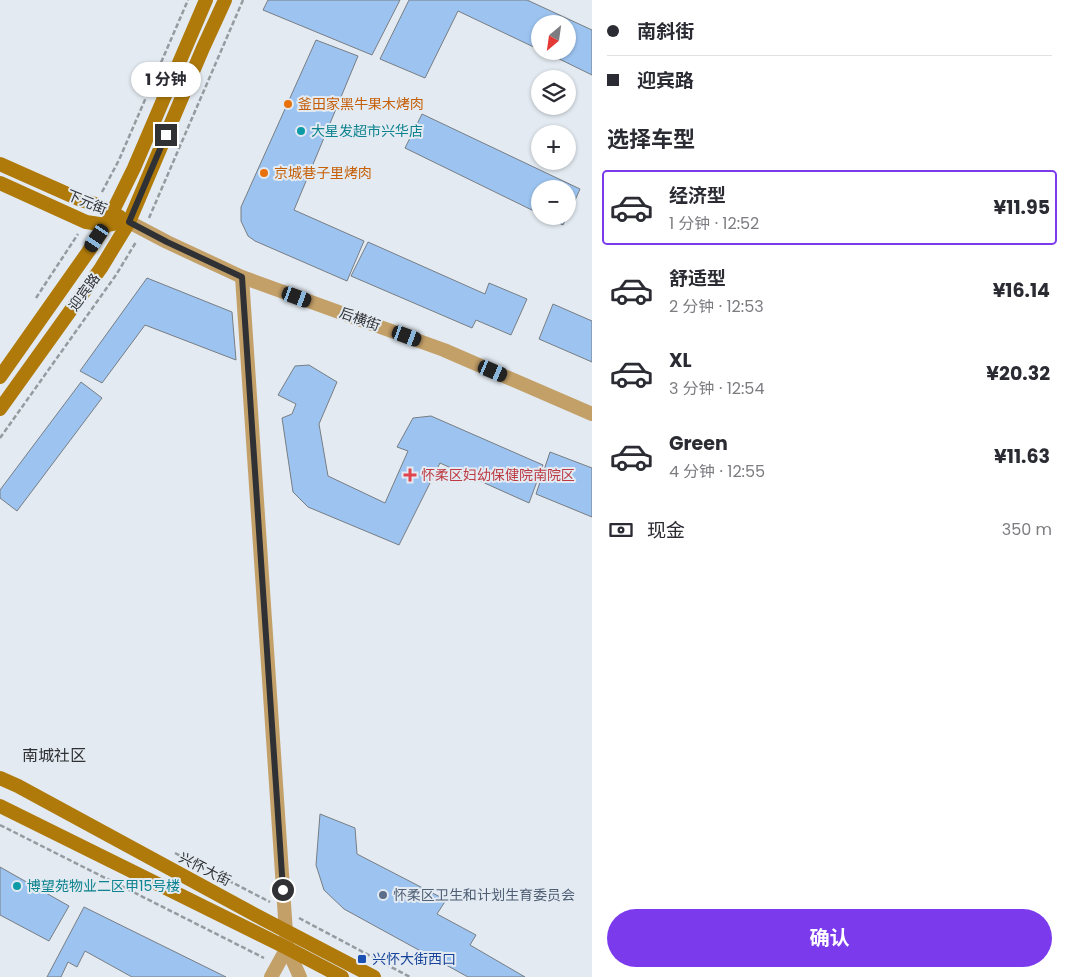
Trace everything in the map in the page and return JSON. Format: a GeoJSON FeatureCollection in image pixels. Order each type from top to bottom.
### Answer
{"type":"FeatureCollection","features":[{"type":"Feature","properties":{"kind":"main road","name":"迎宾路"},"geometry":{"type":"LineString","coordinates":[[0,377],[106,225],[134,168],[206,0]]}},
{"type":"Feature","properties":{"kind":"main road","name":"迎宾路"},"geometry":{"type":"LineString","coordinates":[[0,409],[101,268],[129,222],[225,0]]}},
{"type":"Feature","properties":{"kind":"main road","name":"下元街"},"geometry":{"type":"LineString","coordinates":[[0,164],[81,200],[95,204],[129,222]]}},
{"type":"Feature","properties":{"kind":"main road","name":"下元街"},"geometry":{"type":"LineString","coordinates":[[0,183],[86,222],[106,225],[129,222]]}},
{"type":"Feature","properties":{"kind":"main road","name":"兴怀大街"},"geometry":{"type":"LineString","coordinates":[[0,778],[374,977]]}},
{"type":"Feature","properties":{"kind":"main road"},"geometry":{"type":"LineString","coordinates":[[0,806],[342,977]]}},
{"type":"Feature","properties":{"kind":"street","name":"后横街"},"geometry":{"type":"LineString","coordinates":[[129,222],[242,277],[444,350],[592,414]]}},
{"type":"Feature","properties":{"kind":"street"},"geometry":{"type":"LineString","coordinates":[[242,277],[287,948],[300,977]]}},
{"type":"Feature","properties":{"kind":"street"},"geometry":{"type":"LineString","coordinates":[[275,971],[287,948]]}},
{"type":"Feature","properties":{"kind":"path"},"geometry":{"type":"LineString","coordinates":[[95,204],[119,160],[188,0]]}},
{"type":"Feature","properties":{"kind":"path"},"geometry":{"type":"LineString","coordinates":[[32,304],[86,222]]}},
{"type":"Feature","properties":{"kind":"path"},"geometry":{"type":"LineString","coordinates":[[0,825],[275,971]]}},
{"type":"Feature","properties":{"kind":"path","name":"兴怀大街"},"geometry":{"type":"LineString","coordinates":[[172,851],[410,977]]}},
{"type":"Feature","properties":{"kind":"building"},"geometry":{"type":"Polygon","coordinates":[[[268,0],[400,0],[372,55],[263,10],[268,0]]]}},
{"type":"Feature","properties":{"kind":"building"},"geometry":{"type":"Polygon","coordinates":[[[409,0],[527,0],[560,15],[531,15],[531,46],[458,11],[425,78],[380,59],[409,0]]]}},
{"type":"Feature","properties":{"kind":"building"},"geometry":{"type":"Polygon","coordinates":[[[576,23],[592,30],[592,75],[561,60],[576,60],[576,23]]]}},
{"type":"Feature","properties":{"kind":"building","name":"大星发超市兴华店"},"geometry":{"type":"Polygon","coordinates":[[[316,40],[358,56],[294,210],[364,241],[347,281],[255,241],[248,236],[241,221],[241,207],[316,40]]]}},
{"type":"Feature","properties":{"kind":"building"},"geometry":{"type":"Polygon","coordinates":[[[422,114],[531,166],[531,170],[540,170],[561,180],[531,180],[531,210],[405,148],[422,114]]]}},
{"type":"Feature","properties":{"kind":"building"},"geometry":{"type":"Polygon","coordinates":[[[576,187],[580,189],[576,198],[576,187]]]}},
{"type":"Feature","properties":{"kind":"building"},"geometry":{"type":"Polygon","coordinates":[[[368,242],[485,294],[489,283],[527,299],[511,335],[476,320],[472,328],[351,276],[368,242]]]}},
{"type":"Feature","properties":{"kind":"building"},"geometry":{"type":"Polygon","coordinates":[[[147,278],[232,312],[236,360],[145,325],[102,383],[80,371],[147,278]]]}},
{"type":"Feature","properties":{"kind":"building"},"geometry":{"type":"Polygon","coordinates":[[[553,304],[592,321],[592,362],[539,339],[553,304]]]}},
{"type":"Feature","properties":{"kind":"building"},"geometry":{"type":"Polygon","coordinates":[[[309,365],[337,382],[319,424],[328,476],[385,503],[408,451],[397,447],[413,418],[431,416],[543,465],[529,503],[440,463],[399,545],[308,507],[293,492],[282,418],[292,414],[296,404],[278,395],[295,366],[309,365]]]}},
{"type":"Feature","properties":{"kind":"building"},"geometry":{"type":"Polygon","coordinates":[[[81,382],[102,398],[17,511],[0,498],[0,490],[81,382]]]}},
{"type":"Feature","properties":{"kind":"building"},"geometry":{"type":"Polygon","coordinates":[[[550,452],[592,468],[592,517],[536,494],[550,452]]]}},
{"type":"Feature","properties":{"kind":"building","name":"怀柔区卫生和计划生育委员会"},"geometry":{"type":"Polygon","coordinates":[[[320,814],[355,828],[357,854],[446,900],[437,914],[476,935],[470,945],[525,977],[468,977],[344,909],[324,890],[316,865],[320,814]]]}},
{"type":"Feature","properties":{"kind":"building","name":"博望苑物业二区甲15号楼"},"geometry":{"type":"Polygon","coordinates":[[[0,867],[69,906],[49,941],[0,915],[0,867]]]}},
{"type":"Feature","properties":{"kind":"building"},"geometry":{"type":"Polygon","coordinates":[[[84,907],[226,977],[132,977],[85,951],[77,967],[68,962],[61,977],[47,977],[84,907]]]}},
{"type":"Feature","properties":{"kind":"place","name":"釜田家黑牛果木烤肉"},"geometry":{"type":"Point","coordinates":[288,104]}},
{"type":"Feature","properties":{"kind":"place","name":"大星发超市兴华店"},"geometry":{"type":"Point","coordinates":[301,131]}},
{"type":"Feature","properties":{"kind":"place","name":"京城巷子里烤肉"},"geometry":{"type":"Point","coordinates":[264,173]}},
{"type":"Feature","properties":{"kind":"place","name":"怀柔区妇幼保健院南院区"},"geometry":{"type":"Point","coordinates":[410,475]}},
{"type":"Feature","properties":{"kind":"place","name":"博望苑物业二区甲15号楼"},"geometry":{"type":"Point","coordinates":[17,886]}},
{"type":"Feature","properties":{"kind":"place","name":"怀柔区卫生和计划生育委员会"},"geometry":{"type":"Point","coordinates":[383,895]}},
{"type":"Feature","properties":{"kind":"place","name":"兴怀大街西口"},"geometry":{"type":"Point","coordinates":[362,959]}},
{"type":"Feature","properties":{"kind":"district","name":"南城社区"},"geometry":{"type":"Point","coordinates":[54,755]}},
{"type":"Feature","properties":{"kind":"route"},"geometry":{"type":"LineString","coordinates":[[166,135],[129,222],[242,277],[283,890]]}}]}
